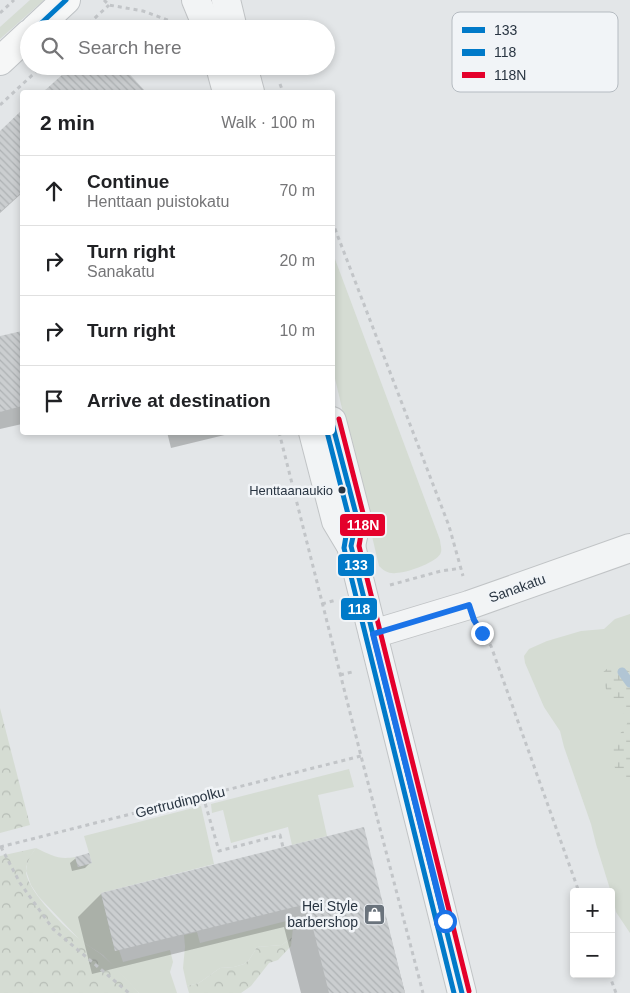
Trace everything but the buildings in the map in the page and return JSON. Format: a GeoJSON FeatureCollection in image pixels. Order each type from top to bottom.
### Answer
{"type":"FeatureCollection","features":[{"type":"Feature","properties":{"kind":"main road"},"geometry":{"type":"LineString","coordinates":[[45,20],[66,0]]}},
{"type":"Feature","properties":{"kind":"main road"},"geometry":{"type":"LineString","coordinates":[[0,61],[20,42]]}},
{"type":"Feature","properties":{"kind":"street"},"geometry":{"type":"LineString","coordinates":[[196,0],[204,20]]}},
{"type":"Feature","properties":{"kind":"street"},"geometry":{"type":"LineString","coordinates":[[226,0],[231,20]]}},
{"type":"Feature","properties":{"kind":"street"},"geometry":{"type":"LineString","coordinates":[[222,75],[226,90]]}},
{"type":"Feature","properties":{"kind":"street"},"geometry":{"type":"LineString","coordinates":[[245,75],[249,90]]}},
{"type":"Feature","properties":{"kind":"street"},"geometry":{"type":"LineString","coordinates":[[335,433],[357,518],[351,546]]}},
{"type":"Feature","properties":{"kind":"street"},"geometry":{"type":"LineString","coordinates":[[315,435],[336,521],[351,546],[462,993]]}},
{"type":"Feature","properties":{"kind":"street","name":"Sanakatu"},"geometry":{"type":"LineString","coordinates":[[373,634],[469,605],[630,548]]}},
{"type":"Feature","properties":{"kind":"path"},"geometry":{"type":"LineString","coordinates":[[0,13],[14,0]]}},
{"type":"Feature","properties":{"kind":"path"},"geometry":{"type":"LineString","coordinates":[[104,0],[109,5],[144,11],[168,20]]}},
{"type":"Feature","properties":{"kind":"path"},"geometry":{"type":"LineString","coordinates":[[93,20],[109,5]]}},
{"type":"Feature","properties":{"kind":"path"},"geometry":{"type":"LineString","coordinates":[[0,105],[32,75]]}},
{"type":"Feature","properties":{"kind":"path"},"geometry":{"type":"LineString","coordinates":[[335,229],[449,526],[462,568],[474,620],[491,646],[579,888]]}},
{"type":"Feature","properties":{"kind":"path"},"geometry":{"type":"LineString","coordinates":[[281,435],[361,756],[423,993]]}},
{"type":"Feature","properties":{"kind":"path","name":"Gertrudinpolku"},"geometry":{"type":"LineString","coordinates":[[0,847],[361,756]]}},
{"type":"Feature","properties":{"kind":"path"},"geometry":{"type":"LineString","coordinates":[[203,796],[219,851],[280,834],[283,847]]}},
{"type":"Feature","properties":{"kind":"path"},"geometry":{"type":"LineString","coordinates":[[0,847],[20,883],[53,929],[129,993],[122,993]]}},
{"type":"Feature","properties":{"kind":"path"},"geometry":{"type":"LineString","coordinates":[[610,978],[616,993]]}},
{"type":"Feature","properties":{"kind":"green space"},"geometry":{"type":"Polygon","coordinates":[[[30,0],[44,0],[0,39],[0,27],[30,0]]]}},
{"type":"Feature","properties":{"kind":"green space"},"geometry":{"type":"Polygon","coordinates":[[[335,259],[440,540],[441,551],[439,556],[422,566],[401,573],[391,573],[379,566],[335,379],[335,259]]]}},
{"type":"Feature","properties":{"kind":"green space"},"geometry":{"type":"Polygon","coordinates":[[[630,614],[630,933],[616,912],[615,888],[610,888],[591,824],[560,731],[544,707],[525,663],[524,656],[529,649],[547,641],[581,631],[604,629],[615,619],[630,614]]]}},
{"type":"Feature","properties":{"kind":"green space"},"geometry":{"type":"Polygon","coordinates":[[[609,667],[625,669],[630,672],[630,788],[617,771],[612,760],[616,739],[626,726],[628,719],[607,692],[601,674],[609,667]]]}},
{"type":"Feature","properties":{"kind":"green space"},"geometry":{"type":"Polygon","coordinates":[[[0,708],[30,825],[0,833],[0,708]]]}},
{"type":"Feature","properties":{"kind":"green space"},"geometry":{"type":"Polygon","coordinates":[[[349,769],[354,787],[318,795],[327,836],[292,845],[288,827],[231,843],[223,810],[212,813],[211,804],[349,769]]]}},
{"type":"Feature","properties":{"kind":"green space"},"geometry":{"type":"Polygon","coordinates":[[[201,806],[214,864],[101,893],[115,951],[119,950],[123,962],[170,950],[173,962],[170,972],[177,993],[139,993],[103,955],[81,941],[39,897],[31,885],[26,871],[28,859],[36,848],[50,855],[75,857],[78,867],[92,863],[84,836],[201,806]]]}},
{"type":"Feature","properties":{"kind":"green space"},"geometry":{"type":"Polygon","coordinates":[[[36,848],[26,866],[26,873],[34,891],[58,919],[75,935],[109,961],[139,993],[0,993],[0,856],[36,848]]]}},
{"type":"Feature","properties":{"kind":"green space"},"geometry":{"type":"Polygon","coordinates":[[[294,919],[292,937],[282,945],[257,947],[249,960],[244,964],[220,968],[199,983],[187,986],[183,968],[184,935],[197,932],[200,943],[294,919]]]}},
{"type":"Feature","properties":{"kind":"green space"},"geometry":{"type":"Polygon","coordinates":[[[292,937],[291,946],[278,960],[269,963],[251,986],[241,993],[189,993],[187,986],[199,983],[220,968],[244,964],[249,960],[257,947],[282,945],[292,937]]]}},
{"type":"Feature","properties":{"kind":"waterway"},"geometry":{"type":"LineString","coordinates":[[622,672],[630,683]]}},
{"type":"Feature","properties":{"kind":"transit line","name":"133"},"geometry":{"type":"LineString","coordinates":[[45,20],[66,0]]}},
{"type":"Feature","properties":{"kind":"transit line","name":"118N"},"geometry":{"type":"LineString","coordinates":[[339,419],[364,517],[359,546],[469,991]]}},
{"type":"Feature","properties":{"kind":"transit line","name":"133"},"geometry":{"type":"LineString","coordinates":[[335,434],[357,518],[351,546],[462,993]]}},
{"type":"Feature","properties":{"kind":"transit line","name":"118"},"geometry":{"type":"LineString","coordinates":[[328,435],[349,518],[344,548],[454,993]]}},
{"type":"Feature","properties":{"kind":"place","name":"Henttaanaukio"},"geometry":{"type":"Point","coordinates":[342,490]}},
{"type":"Feature","properties":{"kind":"place","name":"Hei Style barbershop"},"geometry":{"type":"Point","coordinates":[374,914]}},
{"type":"Feature","properties":{"kind":"route"},"geometry":{"type":"LineString","coordinates":[[445,921],[373,634],[469,605],[474,620],[482,633]]}}]}
